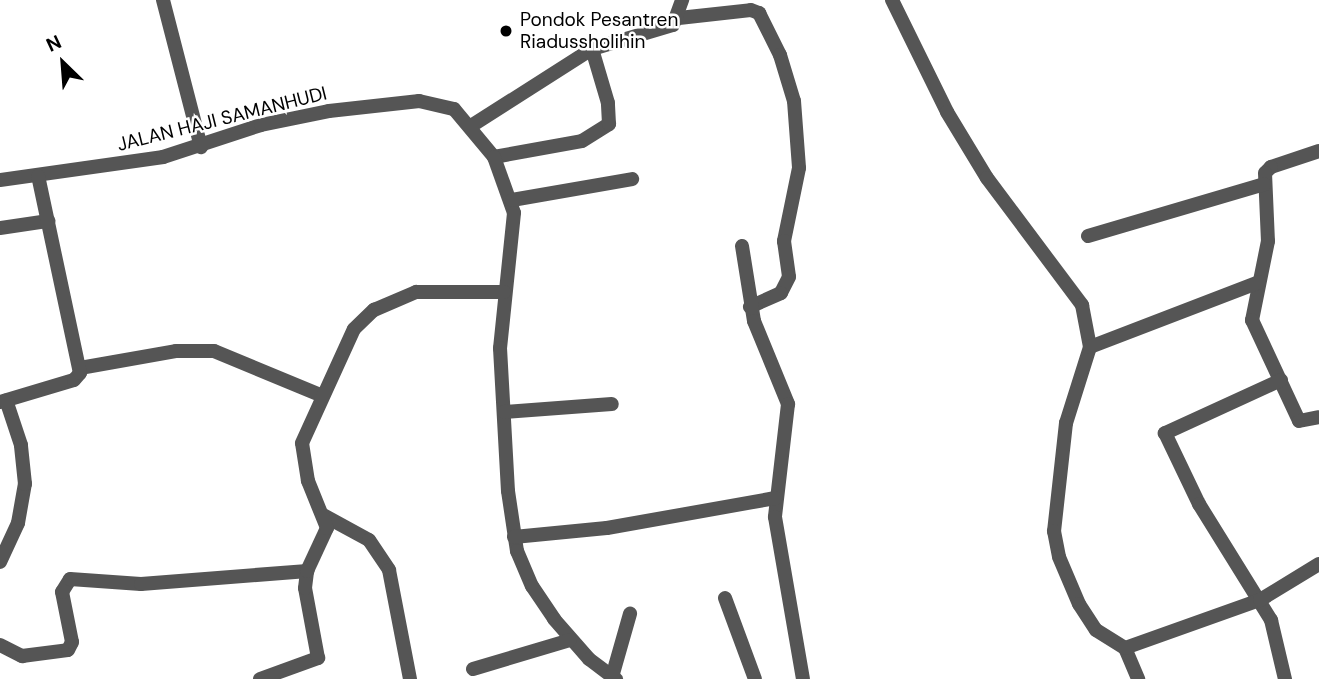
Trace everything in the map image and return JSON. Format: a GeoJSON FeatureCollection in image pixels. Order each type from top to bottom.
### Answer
{"type":"FeatureCollection","features":[{"type":"Feature","properties":{"kind":"street"},"geometry":{"type":"LineString","coordinates":[[163,0],[201,147]]}},
{"type":"Feature","properties":{"kind":"street"},"geometry":{"type":"LineString","coordinates":[[679,18],[682,0]]}},
{"type":"Feature","properties":{"kind":"street"},"geometry":{"type":"LineString","coordinates":[[892,0],[947,112],[987,178],[1071,286],[1082,305],[1090,347],[1066,423],[1054,531],[1059,557],[1079,604],[1096,630],[1125,648],[1138,679]]}},
{"type":"Feature","properties":{"kind":"street"},"geometry":{"type":"LineString","coordinates":[[471,126],[592,49],[668,27],[679,18],[751,10],[759,13],[775,43],[794,101],[799,169],[784,241],[789,278],[780,293],[750,307]]}},
{"type":"Feature","properties":{"kind":"street"},"geometry":{"type":"LineString","coordinates":[[494,157],[582,141],[609,124],[608,103],[592,49]]}},
{"type":"Feature","properties":{"kind":"street","name":"JALAN HAJI SAMANHUDI"},"geometry":{"type":"LineString","coordinates":[[0,180],[38,176],[201,147],[283,120],[399,102],[447,105],[471,126],[494,157],[512,200],[514,250],[504,292],[500,348],[514,537],[532,586],[570,640],[614,678]]}},
{"type":"Feature","properties":{"kind":"street"},"geometry":{"type":"LineString","coordinates":[[1319,150],[1271,167],[1265,184],[1268,241],[1252,320],[1300,421],[1319,417]]}},
{"type":"Feature","properties":{"kind":"street"},"geometry":{"type":"LineString","coordinates":[[0,562],[18,523],[25,484],[21,445],[3,401],[74,380],[80,368],[38,176]]}},
{"type":"Feature","properties":{"kind":"street"},"geometry":{"type":"LineString","coordinates":[[512,200],[632,179]]}},
{"type":"Feature","properties":{"kind":"street"},"geometry":{"type":"LineString","coordinates":[[1088,236],[1265,184]]}},
{"type":"Feature","properties":{"kind":"street"},"geometry":{"type":"LineString","coordinates":[[0,228],[48,221]]}},
{"type":"Feature","properties":{"kind":"street"},"geometry":{"type":"LineString","coordinates":[[742,246],[750,307],[788,404],[775,498],[776,541],[803,679]]}},
{"type":"Feature","properties":{"kind":"street"},"geometry":{"type":"LineString","coordinates":[[1090,347],[1259,282]]}},
{"type":"Feature","properties":{"kind":"street"},"geometry":{"type":"LineString","coordinates":[[260,679],[318,658],[306,603],[307,572],[326,537],[323,515],[301,453],[320,395],[354,329],[374,310],[416,292],[504,292]]}},
{"type":"Feature","properties":{"kind":"street"},"geometry":{"type":"LineString","coordinates":[[80,368],[176,351],[214,351],[320,395]]}},
{"type":"Feature","properties":{"kind":"street"},"geometry":{"type":"LineString","coordinates":[[1281,380],[1165,433],[1199,504],[1271,620],[1286,679]]}},
{"type":"Feature","properties":{"kind":"street"},"geometry":{"type":"LineString","coordinates":[[504,412],[612,404]]}},
{"type":"Feature","properties":{"kind":"street"},"geometry":{"type":"LineString","coordinates":[[514,537],[607,528],[775,498]]}},
{"type":"Feature","properties":{"kind":"street"},"geometry":{"type":"LineString","coordinates":[[323,515],[369,540],[384,562],[398,598],[410,679]]}},
{"type":"Feature","properties":{"kind":"street"},"geometry":{"type":"LineString","coordinates":[[1125,648],[1260,600],[1319,564]]}},
{"type":"Feature","properties":{"kind":"street"},"geometry":{"type":"LineString","coordinates":[[0,645],[30,657],[68,650],[72,642],[62,592],[70,579],[141,584],[307,572]]}},
{"type":"Feature","properties":{"kind":"street"},"geometry":{"type":"LineString","coordinates":[[725,598],[755,679]]}},
{"type":"Feature","properties":{"kind":"street"},"geometry":{"type":"LineString","coordinates":[[614,678],[630,614]]}},
{"type":"Feature","properties":{"kind":"street"},"geometry":{"type":"LineString","coordinates":[[473,668],[570,640]]}},
{"type":"Feature","properties":{"kind":"place","name":"Pondok Pesantren Riadussholihin"},"geometry":{"type":"Point","coordinates":[506,31]}}]}
